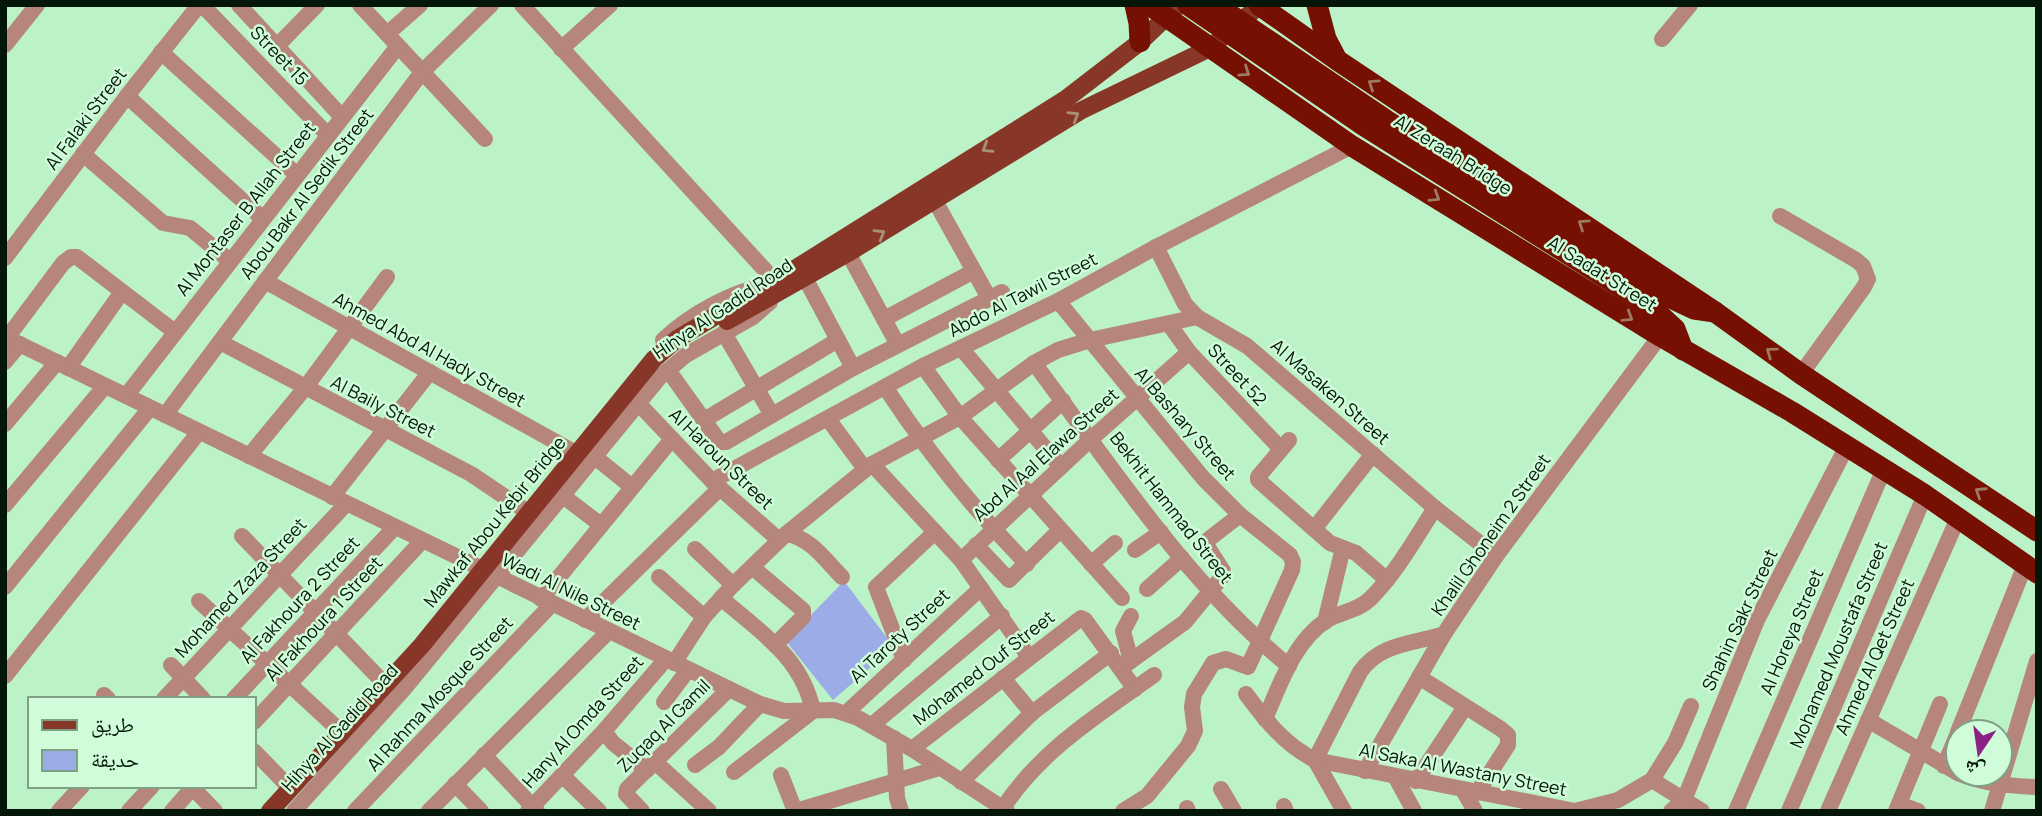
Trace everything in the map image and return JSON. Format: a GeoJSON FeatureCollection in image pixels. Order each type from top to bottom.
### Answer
{"type":"FeatureCollection","features":[{"type":"Feature","properties":{"kind":"highway"},"geometry":{"type":"LineString","coordinates":[[1135,5],[1140,42]]}},
{"type":"Feature","properties":{"kind":"highway","name":"Al Sadat Street"},"geometry":{"type":"LineString","coordinates":[[1149,5],[1173,11],[1210,48],[1352,146],[1683,350],[1729,374],[1884,469],[2031,569]]}},
{"type":"Feature","properties":{"kind":"highway","name":"Al Zeraah Bridge"},"geometry":{"type":"LineString","coordinates":[[1188,5],[1363,125],[1649,305],[1675,330],[1683,350]]}},
{"type":"Feature","properties":{"kind":"highway","name":"Al Zeraah Bridge"},"geometry":{"type":"LineString","coordinates":[[1216,5],[1386,120],[1636,278],[1675,301],[1694,309],[1716,312]]}},
{"type":"Feature","properties":{"kind":"highway","name":"Al Sadat Street"},"geometry":{"type":"LineString","coordinates":[[1260,5],[1337,60],[1716,312],[1801,374],[2037,531]]}},
{"type":"Feature","properties":{"kind":"highway"},"geometry":{"type":"LineString","coordinates":[[1317,5],[1326,38],[1337,60]]}},
{"type":"Feature","properties":{"kind":"highway"},"geometry":{"type":"LineString","coordinates":[[1986,538],[2004,526],[2008,518],[2007,510]]}},
{"type":"Feature","properties":{"kind":"main road","name":"Hihya Al Gadid Road"},"geometry":{"type":"LineString","coordinates":[[775,286],[805,278],[1080,111],[1210,48],[1260,5]]}},
{"type":"Feature","properties":{"kind":"main road","name":"Hihya Al Gadid Road"},"geometry":{"type":"LineString","coordinates":[[775,286],[1066,99],[1140,42],[1173,11]]}},
{"type":"Feature","properties":{"kind":"main road","name":"Mawkaf Abou Kebir Bridge"},"geometry":{"type":"LineString","coordinates":[[284,811],[430,652],[662,366],[683,347],[723,323],[775,286]]}},
{"type":"Feature","properties":{"kind":"main road","name":"Mawkaf Abou Kebir Bridge"},"geometry":{"type":"LineString","coordinates":[[270,811],[422,645],[654,359],[677,339],[723,323]]}},
{"type":"Feature","properties":{"kind":"street"},"geometry":{"type":"LineString","coordinates":[[5,45],[37,5]]}},
{"type":"Feature","properties":{"kind":"street","name":"Al Falaki Street"},"geometry":{"type":"LineString","coordinates":[[5,258],[127,96],[200,5]]}},
{"type":"Feature","properties":{"kind":"street","name":"Street 15"},"geometry":{"type":"LineString","coordinates":[[200,5],[328,135]]}},
{"type":"Feature","properties":{"kind":"street"},"geometry":{"type":"LineString","coordinates":[[239,5],[342,117]]}},
{"type":"Feature","properties":{"kind":"street","name":"Al Montaser B Allah Street"},"geometry":{"type":"LineString","coordinates":[[126,396],[342,117],[393,40],[420,5]]}},
{"type":"Feature","properties":{"kind":"street","name":"Abou Bakr Al Sedik Street"},"geometry":{"type":"LineString","coordinates":[[165,415],[422,72],[491,5]]}},
{"type":"Feature","properties":{"kind":"street"},"geometry":{"type":"LineString","coordinates":[[522,5],[775,286]]}},
{"type":"Feature","properties":{"kind":"street"},"geometry":{"type":"LineString","coordinates":[[561,49],[610,5]]}},
{"type":"Feature","properties":{"kind":"street"},"geometry":{"type":"LineString","coordinates":[[1662,39],[1690,5]]}},
{"type":"Feature","properties":{"kind":"street"},"geometry":{"type":"LineString","coordinates":[[276,47],[316,6]]}},
{"type":"Feature","properties":{"kind":"street"},"geometry":{"type":"LineString","coordinates":[[369,8],[393,40],[485,139]]}},
{"type":"Feature","properties":{"kind":"street"},"geometry":{"type":"LineString","coordinates":[[161,52],[297,175]]}},
{"type":"Feature","properties":{"kind":"street"},"geometry":{"type":"LineString","coordinates":[[127,96],[263,219]]}},
{"type":"Feature","properties":{"kind":"street","name":"Abdo Al Tawil Street"},"geometry":{"type":"LineString","coordinates":[[585,620],[716,485],[923,366],[1058,301],[1352,146]]}},
{"type":"Feature","properties":{"kind":"street"},"geometry":{"type":"LineString","coordinates":[[83,154],[163,223],[190,228],[230,261]]}},
{"type":"Feature","properties":{"kind":"street"},"geometry":{"type":"LineString","coordinates":[[668,370],[720,442],[726,442],[853,368],[996,295],[974,271],[935,201]]}},
{"type":"Feature","properties":{"kind":"street"},"geometry":{"type":"LineString","coordinates":[[1780,216],[1856,260],[1863,266],[1868,279],[1801,374]]}},
{"type":"Feature","properties":{"kind":"street","name":"Al Masaken Street"},"geometry":{"type":"LineString","coordinates":[[1156,247],[1185,304],[1197,317],[1247,346],[1435,508],[1496,556]]}},
{"type":"Feature","properties":{"kind":"street"},"geometry":{"type":"LineString","coordinates":[[848,253],[898,345]]}},
{"type":"Feature","properties":{"kind":"street"},"geometry":{"type":"LineString","coordinates":[[5,362],[10,340],[63,263],[71,257],[77,257],[175,332]]}},
{"type":"Feature","properties":{"kind":"street"},"geometry":{"type":"LineString","coordinates":[[884,319],[974,271]]}},
{"type":"Feature","properties":{"kind":"street"},"geometry":{"type":"LineString","coordinates":[[249,456],[305,388],[387,276]]}},
{"type":"Feature","properties":{"kind":"street"},"geometry":{"type":"LineString","coordinates":[[805,278],[853,368]]}},
{"type":"Feature","properties":{"kind":"street","name":"Ahmed Abd Al Hady Street"},"geometry":{"type":"LineString","coordinates":[[265,281],[573,452]]}},
{"type":"Feature","properties":{"kind":"street","name":"Hihya Al Gadid Road"},"geometry":{"type":"LineString","coordinates":[[260,811],[338,729],[480,569],[648,355],[668,335],[733,294],[751,287],[775,286]]}},
{"type":"Feature","properties":{"kind":"street"},"geometry":{"type":"LineString","coordinates":[[5,424],[63,365],[122,292]]}},
{"type":"Feature","properties":{"kind":"street","name":"Al Bashary Street"},"geometry":{"type":"LineString","coordinates":[[1058,301],[1203,478],[1240,514],[1290,555],[1292,570],[1260,642]]}},
{"type":"Feature","properties":{"kind":"street"},"geometry":{"type":"LineString","coordinates":[[664,702],[676,664],[704,617],[782,537],[869,467],[960,417],[1034,363],[1058,350],[1090,340],[1197,317]]}},
{"type":"Feature","properties":{"kind":"street"},"geometry":{"type":"LineString","coordinates":[[723,323],[772,415]]}},
{"type":"Feature","properties":{"kind":"street","name":"Hihya Al Gadid Road"},"geometry":{"type":"LineString","coordinates":[[294,811],[404,690],[638,403],[668,370],[723,323]]}},
{"type":"Feature","properties":{"kind":"street","name":"Street 52"},"geometry":{"type":"LineString","coordinates":[[1169,324],[1189,352],[1285,444],[1258,480],[1329,543],[1356,554],[1387,580]]}},
{"type":"Feature","properties":{"kind":"street","name":"Khalil Ghoneim 2 Street"},"geometry":{"type":"LineString","coordinates":[[1315,760],[1366,663],[1384,650],[1444,634],[1496,556],[1660,336]]}},
{"type":"Feature","properties":{"kind":"street","name":"Wadi Al Nile Street"},"geometry":{"type":"LineString","coordinates":[[10,340],[760,704],[784,711],[823,709],[846,713],[872,725],[1005,809]]}},
{"type":"Feature","properties":{"kind":"street"},"geometry":{"type":"LineString","coordinates":[[704,420],[838,340]]}},
{"type":"Feature","properties":{"kind":"street","name":"Al Baily Street"},"geometry":{"type":"LineString","coordinates":[[220,342],[471,474],[526,511]]}},
{"type":"Feature","properties":{"kind":"street"},"geometry":{"type":"LineString","coordinates":[[961,348],[1060,467]]}},
{"type":"Feature","properties":{"kind":"street","name":"Abd Al Aal Elawa Street"},"geometry":{"type":"LineString","coordinates":[[961,560],[1189,352]]}},
{"type":"Feature","properties":{"kind":"street","name":"Bekhit Hammad Street"},"geometry":{"type":"LineString","coordinates":[[1034,363],[1182,558],[1260,642],[1289,666]]}},
{"type":"Feature","properties":{"kind":"street"},"geometry":{"type":"LineString","coordinates":[[923,366],[960,417],[1122,598]]}},
{"type":"Feature","properties":{"kind":"street","name":"Mohamed Zaza Street"},"geometry":{"type":"LineString","coordinates":[[166,697],[280,575],[339,500],[384,429],[430,372]]}},
{"type":"Feature","properties":{"kind":"street"},"geometry":{"type":"LineString","coordinates":[[5,505],[105,386]]}},
{"type":"Feature","properties":{"kind":"street"},"geometry":{"type":"LineString","coordinates":[[885,387],[955,486],[1027,564]]}},
{"type":"Feature","properties":{"kind":"street"},"geometry":{"type":"LineString","coordinates":[[998,460],[1063,401]]}},
{"type":"Feature","properties":{"kind":"street","name":"Al Haroun Street"},"geometry":{"type":"LineString","coordinates":[[638,403],[716,485],[782,537],[798,536],[808,542],[842,577]]}},
{"type":"Feature","properties":{"kind":"street"},"geometry":{"type":"LineString","coordinates":[[5,587],[150,408]]}},
{"type":"Feature","properties":{"kind":"street"},"geometry":{"type":"LineString","coordinates":[[828,419],[869,467],[961,560],[1029,657]]}},
{"type":"Feature","properties":{"kind":"street"},"geometry":{"type":"LineString","coordinates":[[5,676],[199,432]]}},
{"type":"Feature","properties":{"kind":"street","name":"Al Rahma Mosque Street"},"geometry":{"type":"LineString","coordinates":[[355,811],[547,601],[601,525],[672,439]]}},
{"type":"Feature","properties":{"kind":"street","name":"Shahin Sakr Street"},"geometry":{"type":"LineString","coordinates":[[1671,811],[1684,800],[1757,620],[1847,446]]}},
{"type":"Feature","properties":{"kind":"street"},"geometry":{"type":"LineString","coordinates":[[1314,529],[1373,454]]}},
{"type":"Feature","properties":{"kind":"street"},"geometry":{"type":"LineString","coordinates":[[595,457],[632,487]]}},
{"type":"Feature","properties":{"kind":"street","name":"Al Horeya Street"},"geometry":{"type":"LineString","coordinates":[[1736,811],[1884,469]]}},
{"type":"Feature","properties":{"kind":"street","name":"Mohamed Moustafa Street"},"geometry":{"type":"LineString","coordinates":[[1789,811],[1925,495]]}},
{"type":"Feature","properties":{"kind":"street"},"geometry":{"type":"LineString","coordinates":[[563,496],[601,525]]}},
{"type":"Feature","properties":{"kind":"street"},"geometry":{"type":"LineString","coordinates":[[1265,719],[1289,666],[1308,637],[1325,622],[1366,603],[1387,580],[1435,508]]}},
{"type":"Feature","properties":{"kind":"street"},"geometry":{"type":"LineString","coordinates":[[1126,664],[1185,622],[1211,591],[1223,574],[1208,551],[1209,538],[1240,514]]}},
{"type":"Feature","properties":{"kind":"street","name":"Ahmed Al Qet Street"},"geometry":{"type":"LineString","coordinates":[[1828,811],[1958,518]]}},
{"type":"Feature","properties":{"kind":"street","name":"Al Fakhoura 2 Street"},"geometry":{"type":"LineString","coordinates":[[236,697],[394,528]]}},
{"type":"Feature","properties":{"kind":"street"},"geometry":{"type":"LineString","coordinates":[[976,545],[1009,580],[1060,530]]}},
{"type":"Feature","properties":{"kind":"street"},"geometry":{"type":"LineString","coordinates":[[904,660],[876,587],[935,532]]}},
{"type":"Feature","properties":{"kind":"street"},"geometry":{"type":"LineString","coordinates":[[1135,551],[1161,532]]}},
{"type":"Feature","properties":{"kind":"street"},"geometry":{"type":"LineString","coordinates":[[242,536],[381,680]]}},
{"type":"Feature","properties":{"kind":"street","name":"Al Fakhoura 1 Street"},"geometry":{"type":"LineString","coordinates":[[256,720],[422,541]]}},
{"type":"Feature","properties":{"kind":"street"},"geometry":{"type":"LineString","coordinates":[[1091,564],[1115,543]]}},
{"type":"Feature","properties":{"kind":"street"},"geometry":{"type":"LineString","coordinates":[[1325,622],[1343,548]]}},
{"type":"Feature","properties":{"kind":"street"},"geometry":{"type":"LineString","coordinates":[[695,549],[733,585]]}},
{"type":"Feature","properties":{"kind":"street"},"geometry":{"type":"LineString","coordinates":[[1147,589],[1182,558]]}},
{"type":"Feature","properties":{"kind":"street"},"geometry":{"type":"LineString","coordinates":[[752,567],[803,610],[803,617],[775,645]]}},
{"type":"Feature","properties":{"kind":"street"},"geometry":{"type":"LineString","coordinates":[[1964,718],[2031,569]]}},
{"type":"Feature","properties":{"kind":"street"},"geometry":{"type":"LineString","coordinates":[[659,577],[704,617]]}},
{"type":"Feature","properties":{"kind":"street","name":"Al Taroty Street"},"geometry":{"type":"LineString","coordinates":[[846,713],[981,588]]}},
{"type":"Feature","properties":{"kind":"street"},"geometry":{"type":"LineString","coordinates":[[721,598],[792,661],[802,676],[813,711],[734,772]]}},
{"type":"Feature","properties":{"kind":"street"},"geometry":{"type":"LineString","coordinates":[[199,601],[338,729]]}},
{"type":"Feature","properties":{"kind":"street"},"geometry":{"type":"LineString","coordinates":[[872,725],[1002,616]]}},
{"type":"Feature","properties":{"kind":"street"},"geometry":{"type":"LineString","coordinates":[[1131,616],[1123,631],[1126,664],[1135,689]]}},
{"type":"Feature","properties":{"kind":"street","name":"Mohamed Ouf Street"},"geometry":{"type":"LineString","coordinates":[[912,749],[1081,618],[1111,653]]}},
{"type":"Feature","properties":{"kind":"street"},"geometry":{"type":"LineString","coordinates":[[429,811],[609,631]]}},
{"type":"Feature","properties":{"kind":"street"},"geometry":{"type":"LineString","coordinates":[[1365,771],[1444,634]]}},
{"type":"Feature","properties":{"kind":"street"},"geometry":{"type":"LineString","coordinates":[[1124,811],[1147,796],[1188,746],[1195,731],[1192,707],[1194,694],[1213,663],[1226,659],[1247,667],[1260,642]]}},
{"type":"Feature","properties":{"kind":"street"},"geometry":{"type":"LineString","coordinates":[[961,782],[1032,713],[1111,653],[1126,664]]}},
{"type":"Feature","properties":{"kind":"street"},"geometry":{"type":"LineString","coordinates":[[2014,740],[2037,661]]}},
{"type":"Feature","properties":{"kind":"street","name":"Hany Al Omda Street"},"geometry":{"type":"LineString","coordinates":[[533,809],[604,731],[676,664]]}},
{"type":"Feature","properties":{"kind":"street"},"geometry":{"type":"LineString","coordinates":[[170,665],[201,697]]}},
{"type":"Feature","properties":{"kind":"street"},"geometry":{"type":"LineString","coordinates":[[1005,809],[1017,787],[1040,761],[1091,719],[1154,676]]}},
{"type":"Feature","properties":{"kind":"street"},"geometry":{"type":"LineString","coordinates":[[1419,677],[1505,731],[1509,740],[1470,792],[1475,811]]}},
{"type":"Feature","properties":{"kind":"street"},"geometry":{"type":"LineString","coordinates":[[1003,678],[1032,713]]}},
{"type":"Feature","properties":{"kind":"street","name":"Zuqaq Al Gamil"},"geometry":{"type":"LineString","coordinates":[[642,811],[626,792],[729,689]]}},
{"type":"Feature","properties":{"kind":"street","name":"Al Saka Al Wastany Street"},"geometry":{"type":"LineString","coordinates":[[1246,694],[1284,740],[1315,760],[1470,792],[1521,806],[1575,811],[1620,805],[1652,780],[1675,743],[1690,706]]}},
{"type":"Feature","properties":{"kind":"street"},"geometry":{"type":"LineString","coordinates":[[695,765],[719,747],[760,704]]}},
{"type":"Feature","properties":{"kind":"street"},"geometry":{"type":"LineString","coordinates":[[1918,811],[1898,807],[1940,704]]}},
{"type":"Feature","properties":{"kind":"street"},"geometry":{"type":"LineString","coordinates":[[1416,782],[1465,707]]}},
{"type":"Feature","properties":{"kind":"street"},"geometry":{"type":"LineString","coordinates":[[1868,720],[1944,765]]}},
{"type":"Feature","properties":{"kind":"street"},"geometry":{"type":"LineString","coordinates":[[604,731],[613,743],[651,766],[709,811]]}},
{"type":"Feature","properties":{"kind":"street"},"geometry":{"type":"LineString","coordinates":[[894,738],[897,798],[901,811]]}},
{"type":"Feature","properties":{"kind":"street"},"geometry":{"type":"LineString","coordinates":[[256,753],[286,784]]}},
{"type":"Feature","properties":{"kind":"street"},"geometry":{"type":"LineString","coordinates":[[484,755],[533,809]]}},
{"type":"Feature","properties":{"kind":"street"},"geometry":{"type":"LineString","coordinates":[[1315,760],[1344,811]]}},
{"type":"Feature","properties":{"kind":"street"},"geometry":{"type":"LineString","coordinates":[[781,775],[798,810],[939,768]]}},
{"type":"Feature","properties":{"kind":"street"},"geometry":{"type":"LineString","coordinates":[[563,775],[599,811]]}},
{"type":"Feature","properties":{"kind":"street"},"geometry":{"type":"LineString","coordinates":[[1396,778],[1414,811]]}},
{"type":"Feature","properties":{"kind":"street"},"geometry":{"type":"LineString","coordinates":[[1652,780],[1702,811]]}},
{"type":"Feature","properties":{"kind":"street"},"geometry":{"type":"LineString","coordinates":[[456,784],[481,811]]}},
{"type":"Feature","properties":{"kind":"street"},"geometry":{"type":"LineString","coordinates":[[2014,786],[2037,787]]}},
{"type":"Feature","properties":{"kind":"street"},"geometry":{"type":"LineString","coordinates":[[59,811],[80,788]]}},
{"type":"Feature","properties":{"kind":"street"},"geometry":{"type":"LineString","coordinates":[[129,811],[150,788]]}},
{"type":"Feature","properties":{"kind":"street"},"geometry":{"type":"LineString","coordinates":[[172,811],[192,788]]}},
{"type":"Feature","properties":{"kind":"street"},"geometry":{"type":"LineString","coordinates":[[194,788],[215,811]]}},
{"type":"Feature","properties":{"kind":"street"},"geometry":{"type":"LineString","coordinates":[[1992,811],[2000,788]]}},
{"type":"Feature","properties":{"kind":"street"},"geometry":{"type":"LineString","coordinates":[[1221,789],[1234,811]]}},
{"type":"Feature","properties":{"kind":"green space"},"geometry":{"type":"Polygon","coordinates":[[[844,581],[894,647],[833,700],[786,641],[844,581]]]}}]}
